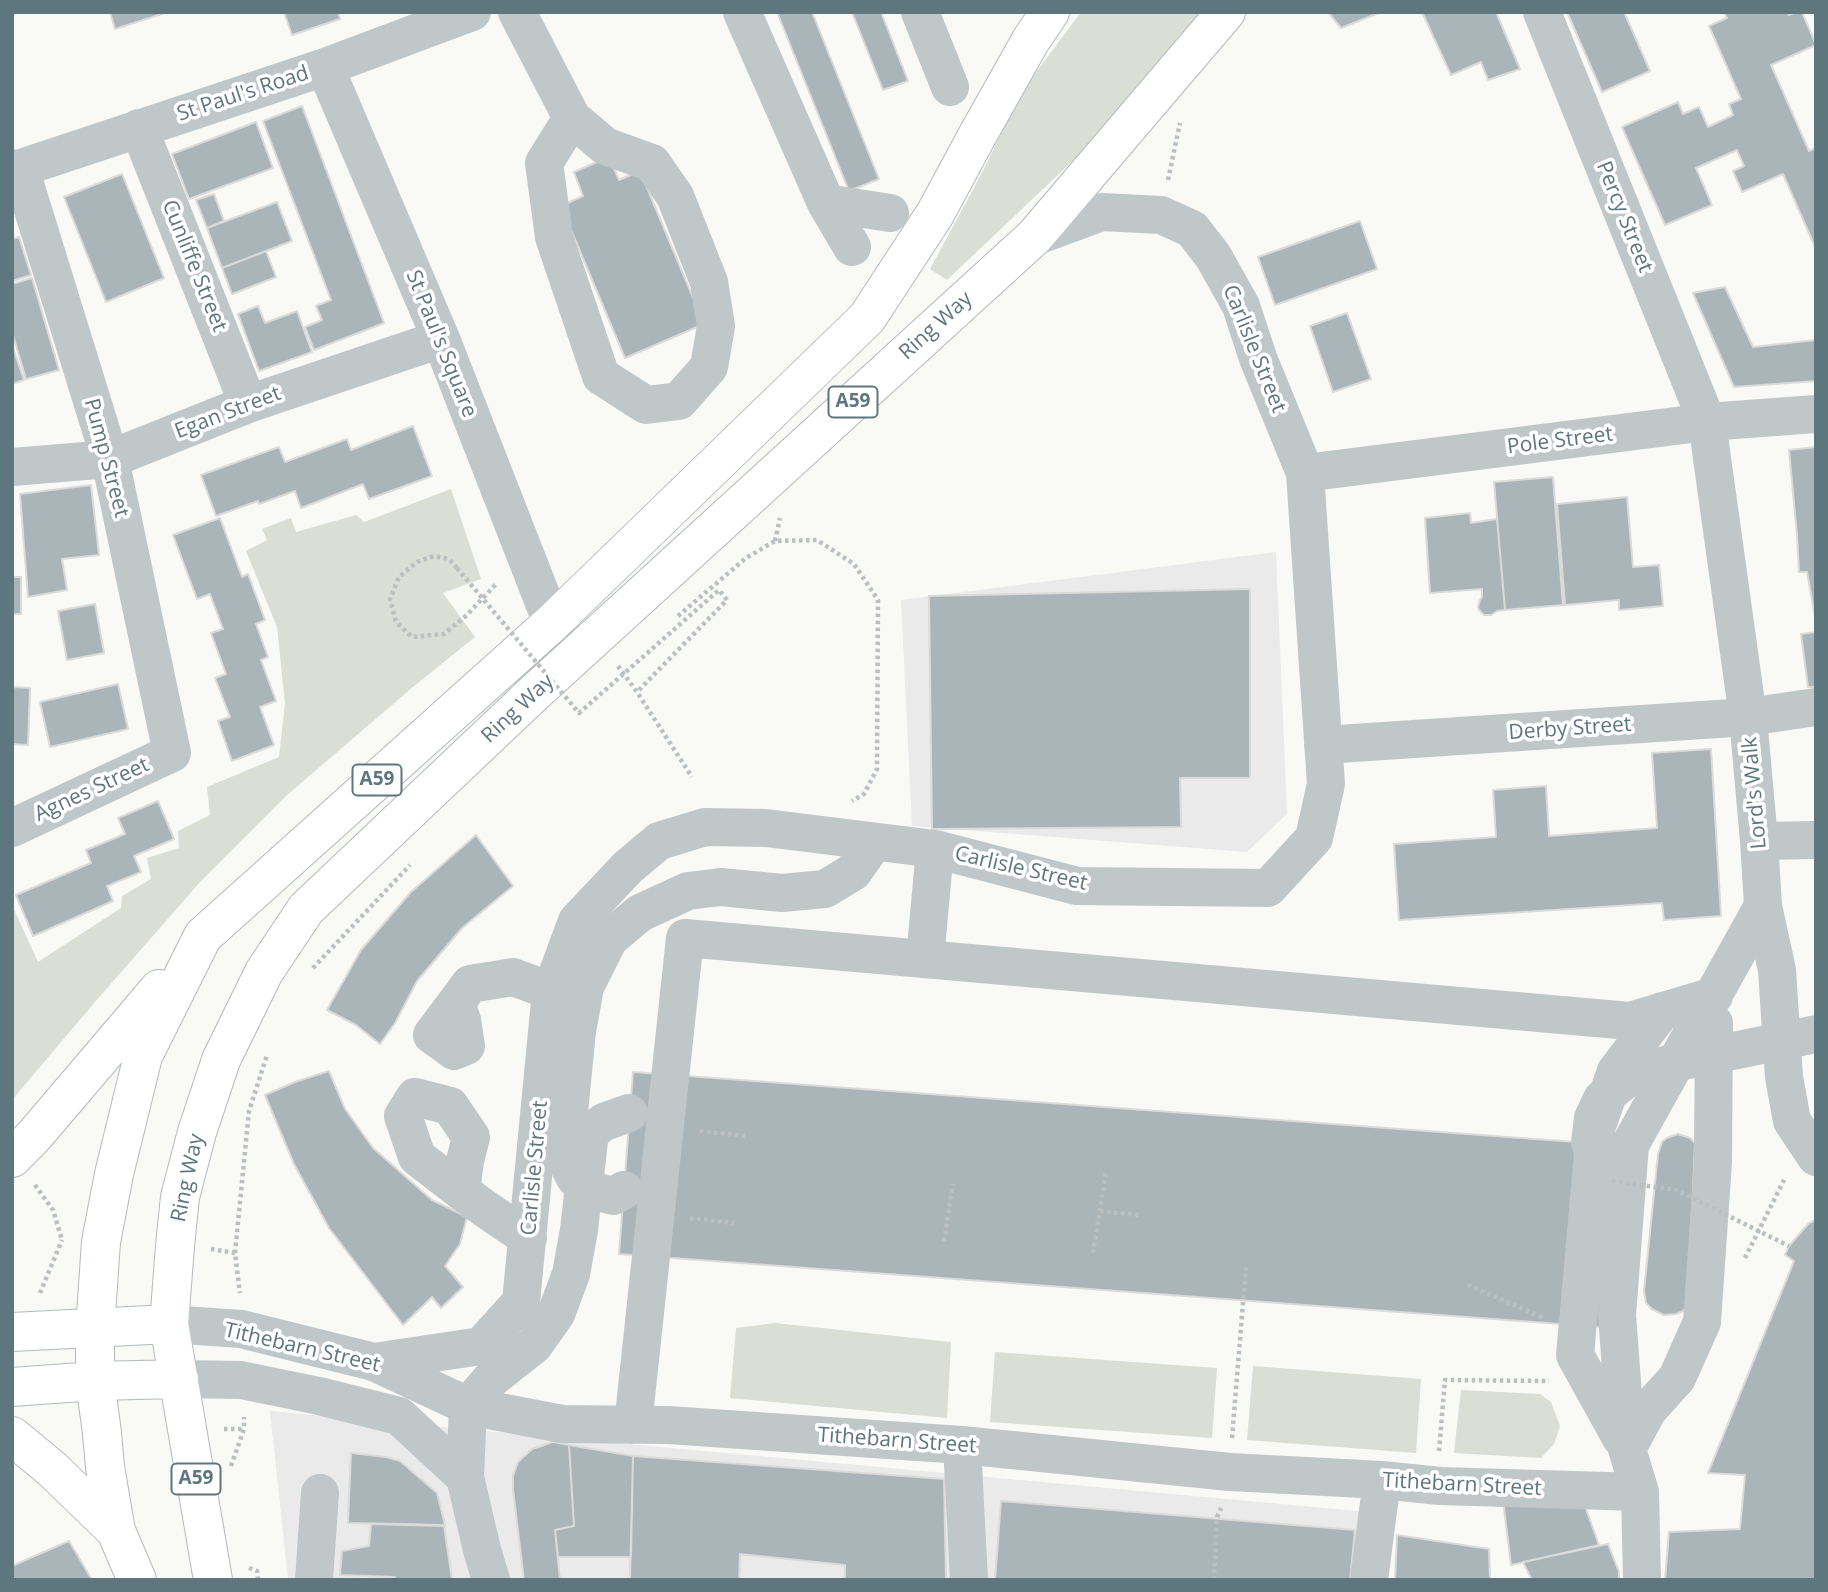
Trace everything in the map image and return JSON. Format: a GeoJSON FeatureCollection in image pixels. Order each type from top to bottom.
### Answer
{"type":"FeatureCollection","features":[{"type":"Feature","properties":{"kind":"highway","name":"Ring Way"},"geometry":{"type":"LineString","coordinates":[[137,1580],[116,1531],[95,1381],[95,1329],[101,1242],[114,1174],[143,1056],[202,936],[552,623],[867,318],[935,214],[1024,52],[1050,12]]}},
{"type":"Feature","properties":{"kind":"highway","name":"Ring Way"},"geometry":{"type":"LineString","coordinates":[[213,1580],[169,1324],[180,1197],[197,1132],[221,1060],[264,972],[306,909],[532,695],[1034,237],[1226,12]]}},
{"type":"Feature","properties":{"kind":"highway"},"geometry":{"type":"LineString","coordinates":[[24,1171],[34,1136],[126,1030],[202,936]]}},
{"type":"Feature","properties":{"kind":"highway"},"geometry":{"type":"LineString","coordinates":[[12,1332],[169,1324]]}},
{"type":"Feature","properties":{"kind":"highway"},"geometry":{"type":"LineString","coordinates":[[12,1387],[178,1379]]}},
{"type":"Feature","properties":{"kind":"highway","name":"Ring Way"},"geometry":{"type":"LineString","coordinates":[[12,1436],[52,1469],[116,1531]]}},
{"type":"Feature","properties":{"kind":"street","name":"St Paul's Road"},"geometry":{"type":"LineString","coordinates":[[16,169],[325,67],[472,12]]}},
{"type":"Feature","properties":{"kind":"street"},"geometry":{"type":"LineString","coordinates":[[517,12],[572,118],[605,146],[652,163],[675,196],[709,282],[716,326],[709,367],[680,401],[646,405],[601,376],[554,237],[544,163],[572,118]]}},
{"type":"Feature","properties":{"kind":"street"},"geometry":{"type":"LineString","coordinates":[[742,12],[826,203],[852,247]]}},
{"type":"Feature","properties":{"kind":"street"},"geometry":{"type":"LineString","coordinates":[[920,12],[950,87]]}},
{"type":"Feature","properties":{"kind":"street","name":"Percy Street"},"geometry":{"type":"LineString","coordinates":[[1542,12],[1707,422]]}},
{"type":"Feature","properties":{"kind":"street","name":"St Paul's Square"},"geometry":{"type":"LineString","coordinates":[[325,67],[441,339],[552,623]]}},
{"type":"Feature","properties":{"kind":"street","name":"Cunliffe Street"},"geometry":{"type":"LineString","coordinates":[[139,128],[248,404]]}},
{"type":"Feature","properties":{"kind":"street","name":"Pump Street"},"geometry":{"type":"LineString","coordinates":[[16,169],[110,459],[172,753]]}},
{"type":"Feature","properties":{"kind":"street"},"geometry":{"type":"LineString","coordinates":[[826,203],[890,213]]}},
{"type":"Feature","properties":{"kind":"street","name":"Carlisle Street"},"geometry":{"type":"LineString","coordinates":[[374,1362],[481,1346],[521,1302],[551,990],[578,921],[628,867],[659,841],[705,827],[766,828],[935,849],[1077,886],[1268,888],[1314,838],[1326,784],[1305,472],[1258,358],[1241,306],[1213,257],[1192,229],[1161,215],[1102,212],[1034,237]]}},
{"type":"Feature","properties":{"kind":"street","name":"Egan Street"},"geometry":{"type":"LineString","coordinates":[[12,467],[110,459],[248,404],[441,339]]}},
{"type":"Feature","properties":{"kind":"street","name":"Pole Street"},"geometry":{"type":"LineString","coordinates":[[1305,472],[1707,422],[1816,414]]}},
{"type":"Feature","properties":{"kind":"street","name":"Lord's Walk"},"geometry":{"type":"LineString","coordinates":[[1707,422],[1748,718],[1763,906],[1777,970],[1784,1077],[1792,1121],[1816,1157]]}},
{"type":"Feature","properties":{"kind":"street","name":"Derby Street"},"geometry":{"type":"LineString","coordinates":[[1323,745],[1748,718],[1816,707]]}},
{"type":"Feature","properties":{"kind":"street","name":"Agnes Street"},"geometry":{"type":"LineString","coordinates":[[12,828],[172,753]]}},
{"type":"Feature","properties":{"kind":"street"},"geometry":{"type":"LineString","coordinates":[[1759,841],[1816,841]]}},
{"type":"Feature","properties":{"kind":"street"},"geometry":{"type":"LineString","coordinates":[[624,1191],[613,1196],[590,1190],[575,1178],[567,1162],[566,1143],[576,1031],[585,987],[609,939],[640,913],[688,891],[721,887],[782,893],[825,889],[853,872],[874,842]]}},
{"type":"Feature","properties":{"kind":"street"},"geometry":{"type":"LineString","coordinates":[[925,959],[935,849]]}},
{"type":"Feature","properties":{"kind":"street"},"geometry":{"type":"LineString","coordinates":[[1642,1580],[1640,1492],[1627,1449],[1617,1315],[1630,1145],[1763,906]]}},
{"type":"Feature","properties":{"kind":"street"},"geometry":{"type":"LineString","coordinates":[[634,1425],[637,1376],[685,938],[1630,1021],[1714,996]]}},
{"type":"Feature","properties":{"kind":"street"},"geometry":{"type":"LineString","coordinates":[[456,1003],[470,984],[513,977],[551,990]]}},
{"type":"Feature","properties":{"kind":"street"},"geometry":{"type":"LineString","coordinates":[[1627,1449],[1648,1410],[1677,1378],[1702,1322],[1713,1162],[1714,996]]}},
{"type":"Feature","properties":{"kind":"street"},"geometry":{"type":"LineString","coordinates":[[1627,1449],[1574,1355],[1595,1132],[1616,1071],[1662,1011]]}},
{"type":"Feature","properties":{"kind":"street"},"geometry":{"type":"LineString","coordinates":[[1591,1143],[1593,1118],[1602,1099],[1644,1069],[1816,1034]]}},
{"type":"Feature","properties":{"kind":"street"},"geometry":{"type":"LineString","coordinates":[[491,1580],[465,1478],[468,1406],[491,1379],[534,1345],[556,1314],[571,1274],[590,1132],[604,1122],[629,1113]]}},
{"type":"Feature","properties":{"kind":"street"},"geometry":{"type":"LineString","coordinates":[[461,1191],[528,1238]]}},
{"type":"Feature","properties":{"kind":"street","name":"Tithebarn Street"},"geometry":{"type":"LineString","coordinates":[[169,1324],[241,1329],[374,1362],[468,1406],[562,1424],[690,1426],[962,1445],[1230,1472],[1382,1480],[1440,1486],[1640,1492]]}},
{"type":"Feature","properties":{"kind":"street","name":"Tithebarn Street"},"geometry":{"type":"LineString","coordinates":[[178,1379],[241,1380],[399,1416],[465,1478]]}},
{"type":"Feature","properties":{"kind":"street"},"geometry":{"type":"LineString","coordinates":[[962,1445],[969,1580]]}},
{"type":"Feature","properties":{"kind":"street"},"geometry":{"type":"LineString","coordinates":[[1369,1580],[1382,1480]]}},
{"type":"Feature","properties":{"kind":"street"},"geometry":{"type":"LineString","coordinates":[[314,1580],[320,1493]]}},
{"type":"Feature","properties":{"kind":"path"},"geometry":{"type":"LineString","coordinates":[[671,621],[746,558],[775,541],[817,540],[855,564],[878,600],[877,769],[864,794],[846,804]]}},
{"type":"Feature","properties":{"kind":"path"},"geometry":{"type":"LineString","coordinates":[[502,577],[467,615],[444,634],[412,637],[396,622],[390,599],[399,577],[417,562],[434,556],[449,559],[579,713],[719,590],[727,600],[637,692]]}},
{"type":"Feature","properties":{"kind":"path"},"geometry":{"type":"LineString","coordinates":[[610,673],[618,666],[692,777]]}},
{"type":"Feature","properties":{"kind":"path"},"geometry":{"type":"LineString","coordinates":[[572,707],[581,698]]}},
{"type":"Feature","properties":{"kind":"path"},"geometry":{"type":"LineString","coordinates":[[307,975],[414,860]]}},
{"type":"Feature","properties":{"kind":"path"},"geometry":{"type":"LineString","coordinates":[[242,1302],[234,1253],[249,1111],[270,1045]]}},
{"type":"Feature","properties":{"kind":"path"},"geometry":{"type":"LineString","coordinates":[[24,1171],[53,1210],[62,1240],[38,1298]]}},
{"type":"Feature","properties":{"kind":"path"},"geometry":{"type":"LineString","coordinates":[[1093,1253],[1107,1171]]}},
{"type":"Feature","properties":{"kind":"path"},"geometry":{"type":"LineString","coordinates":[[1612,1181],[1676,1190],[1789,1246]]}},
{"type":"Feature","properties":{"kind":"path"},"geometry":{"type":"LineString","coordinates":[[944,1241],[953,1184]]}},
{"type":"Feature","properties":{"kind":"path"},"geometry":{"type":"LineString","coordinates":[[1100,1211],[1139,1214]]}},
{"type":"Feature","properties":{"kind":"path"},"geometry":{"type":"LineString","coordinates":[[62,1240],[73,1241]]}},
{"type":"Feature","properties":{"kind":"path"},"geometry":{"type":"LineString","coordinates":[[215,1249],[234,1253]]}},
{"type":"Feature","properties":{"kind":"path"},"geometry":{"type":"LineString","coordinates":[[1214,1580],[1217,1517],[1226,1499],[1230,1472],[1246,1266]]}},
{"type":"Feature","properties":{"kind":"path"},"geometry":{"type":"LineString","coordinates":[[1468,1284],[1544,1318]]}},
{"type":"Feature","properties":{"kind":"path"},"geometry":{"type":"LineString","coordinates":[[1440,1486],[1439,1453],[1445,1380],[1549,1382],[1551,1370]]}},
{"type":"Feature","properties":{"kind":"shaded area"},"geometry":{"type":"Polygon","coordinates":[[[1081,12],[1201,12],[1100,135],[947,280],[930,269],[983,171],[1020,94],[1081,12]]]}},
{"type":"Feature","properties":{"kind":"shaded area"},"geometry":{"type":"Polygon","coordinates":[[[451,489],[481,579],[443,593],[475,637],[286,796],[201,881],[12,1100],[12,905],[38,962],[121,908],[122,896],[151,879],[147,858],[179,848],[178,831],[210,815],[207,787],[279,757],[285,703],[277,627],[246,551],[267,540],[262,529],[291,518],[296,532],[356,515],[364,522],[451,489]]]}},
{"type":"Feature","properties":{"kind":"shaded area"},"geometry":{"type":"Polygon","coordinates":[[[1276,552],[1287,814],[1247,852],[912,826],[901,600],[1276,552]]]}},
{"type":"Feature","properties":{"kind":"shaded area"},"geometry":{"type":"Polygon","coordinates":[[[775,1323],[951,1342],[947,1418],[730,1398],[736,1328],[775,1323]]]}},
{"type":"Feature","properties":{"kind":"shaded area"},"geometry":{"type":"Polygon","coordinates":[[[995,1352],[1217,1368],[1212,1438],[990,1422],[995,1352]]]}},
{"type":"Feature","properties":{"kind":"shaded area"},"geometry":{"type":"Polygon","coordinates":[[[1253,1366],[1421,1379],[1416,1453],[1247,1440],[1253,1366]]]}},
{"type":"Feature","properties":{"kind":"shaded area"},"geometry":{"type":"Polygon","coordinates":[[[1461,1390],[1540,1394],[1551,1402],[1560,1426],[1554,1444],[1541,1458],[1454,1453],[1461,1390]]]}},
{"type":"Feature","properties":{"kind":"shaded area"},"geometry":{"type":"Polygon","coordinates":[[[270,1411],[1379,1513],[1373,1580],[288,1580],[270,1411]]]}},
{"type":"Feature","properties":{"kind":"building"},"geometry":{"type":"Polygon","coordinates":[[[110,12],[168,12],[115,29],[110,12]]]}},
{"type":"Feature","properties":{"kind":"building"},"geometry":{"type":"Polygon","coordinates":[[[284,12],[338,12],[340,19],[292,35],[284,12]]]}},
{"type":"Feature","properties":{"kind":"building"},"geometry":{"type":"Polygon","coordinates":[[[777,12],[812,12],[879,179],[849,191],[777,12]]]}},
{"type":"Feature","properties":{"kind":"building"},"geometry":{"type":"Polygon","coordinates":[[[852,12],[881,12],[908,81],[883,90],[852,12]]]}},
{"type":"Feature","properties":{"kind":"building"},"geometry":{"type":"Polygon","coordinates":[[[1328,12],[1381,12],[1341,28],[1328,12]]]}},
{"type":"Feature","properties":{"kind":"building"},"geometry":{"type":"Polygon","coordinates":[[[1422,12],[1496,12],[1520,69],[1488,80],[1481,62],[1451,75],[1422,12]]]}},
{"type":"Feature","properties":{"kind":"building"},"geometry":{"type":"Polygon","coordinates":[[[1567,12],[1624,12],[1650,71],[1602,92],[1567,12]]]}},
{"type":"Feature","properties":{"kind":"building"},"geometry":{"type":"Polygon","coordinates":[[[1724,12],[1788,12],[1789,15],[1802,12],[1816,45],[1771,65],[1809,151],[1816,148],[1816,249],[1783,174],[1742,192],[1733,171],[1744,166],[1737,150],[1696,168],[1712,205],[1665,225],[1622,127],[1678,102],[1683,114],[1699,107],[1708,127],[1733,115],[1729,104],[1741,99],[1709,26],[1727,18],[1724,12]]]}},
{"type":"Feature","properties":{"kind":"building"},"geometry":{"type":"Polygon","coordinates":[[[302,106],[384,323],[314,350],[305,327],[322,320],[316,306],[331,300],[263,121],[302,106]]]}},
{"type":"Feature","properties":{"kind":"building"},"geometry":{"type":"Polygon","coordinates":[[[256,122],[273,168],[189,199],[172,154],[256,122]]]}},
{"type":"Feature","properties":{"kind":"building"},"geometry":{"type":"Polygon","coordinates":[[[609,157],[619,180],[640,171],[704,324],[625,358],[561,206],[583,196],[574,172],[609,157]]]}},
{"type":"Feature","properties":{"kind":"building"},"geometry":{"type":"Polygon","coordinates":[[[122,174],[164,278],[106,302],[64,197],[122,174]]]}},
{"type":"Feature","properties":{"kind":"building"},"geometry":{"type":"Polygon","coordinates":[[[214,194],[224,221],[207,228],[196,200],[214,194]]]}},
{"type":"Feature","properties":{"kind":"building"},"geometry":{"type":"Polygon","coordinates":[[[277,202],[292,241],[222,268],[207,228],[277,202]]]}},
{"type":"Feature","properties":{"kind":"building"},"geometry":{"type":"Polygon","coordinates":[[[1360,221],[1377,269],[1275,305],[1258,257],[1360,221]]]}},
{"type":"Feature","properties":{"kind":"building"},"geometry":{"type":"Polygon","coordinates":[[[19,237],[31,275],[12,281],[12,239],[19,237]]]}},
{"type":"Feature","properties":{"kind":"building"},"geometry":{"type":"Polygon","coordinates":[[[266,251],[276,277],[232,294],[222,268],[266,251]]]}},
{"type":"Feature","properties":{"kind":"building"},"geometry":{"type":"Polygon","coordinates":[[[32,278],[59,370],[26,379],[12,332],[12,284],[32,278]]]}},
{"type":"Feature","properties":{"kind":"building"},"geometry":{"type":"Polygon","coordinates":[[[1725,287],[1753,347],[1816,340],[1816,381],[1734,387],[1693,293],[1725,287]]]}},
{"type":"Feature","properties":{"kind":"building"},"geometry":{"type":"Polygon","coordinates":[[[258,306],[265,323],[297,311],[312,352],[259,371],[238,314],[258,306]]]}},
{"type":"Feature","properties":{"kind":"building"},"geometry":{"type":"Polygon","coordinates":[[[1347,313],[1371,379],[1333,392],[1310,326],[1347,313]]]}},
{"type":"Feature","properties":{"kind":"building"},"geometry":{"type":"Polygon","coordinates":[[[12,345],[24,380],[12,384],[12,345]]]}},
{"type":"Feature","properties":{"kind":"building"},"geometry":{"type":"Polygon","coordinates":[[[413,426],[432,476],[369,499],[363,484],[301,508],[295,491],[216,516],[201,475],[279,447],[285,462],[347,439],[351,450],[413,426]]]}},
{"type":"Feature","properties":{"kind":"building"},"geometry":{"type":"Polygon","coordinates":[[[1816,447],[1815,617],[1807,572],[1799,572],[1789,450],[1816,447]]]}},
{"type":"Feature","properties":{"kind":"building"},"geometry":{"type":"Polygon","coordinates":[[[1553,477],[1563,605],[1505,610],[1494,482],[1553,477]]]}},
{"type":"Feature","properties":{"kind":"building"},"geometry":{"type":"Polygon","coordinates":[[[91,485],[99,555],[62,559],[67,590],[28,597],[20,494],[91,485]]]}},
{"type":"Feature","properties":{"kind":"building"},"geometry":{"type":"Polygon","coordinates":[[[1627,497],[1633,567],[1659,565],[1663,606],[1619,610],[1619,600],[1565,605],[1557,504],[1627,497]]]}},
{"type":"Feature","properties":{"kind":"building"},"geometry":{"type":"Polygon","coordinates":[[[1470,513],[1471,523],[1497,519],[1505,610],[1491,615],[1484,615],[1479,610],[1482,589],[1430,593],[1425,518],[1470,513]]]}},
{"type":"Feature","properties":{"kind":"building"},"geometry":{"type":"Polygon","coordinates":[[[220,518],[242,577],[248,574],[265,620],[256,624],[268,657],[261,660],[276,701],[260,707],[274,745],[232,761],[218,721],[230,717],[215,678],[226,674],[211,633],[223,629],[210,594],[197,599],[173,535],[220,518]]]}},
{"type":"Feature","properties":{"kind":"building"},"geometry":{"type":"Polygon","coordinates":[[[12,577],[21,577],[21,614],[12,614],[12,577]]]}},
{"type":"Feature","properties":{"kind":"building"},"geometry":{"type":"Polygon","coordinates":[[[1250,589],[1250,778],[1180,778],[1181,827],[932,829],[929,596],[1250,589]]]}},
{"type":"Feature","properties":{"kind":"building"},"geometry":{"type":"Polygon","coordinates":[[[95,604],[104,653],[67,660],[58,611],[95,604]]]}},
{"type":"Feature","properties":{"kind":"building"},"geometry":{"type":"Polygon","coordinates":[[[1816,632],[1816,687],[1808,687],[1801,634],[1816,632]]]}},
{"type":"Feature","properties":{"kind":"building"},"geometry":{"type":"Polygon","coordinates":[[[118,684],[128,729],[50,747],[40,702],[118,684]]]}},
{"type":"Feature","properties":{"kind":"building"},"geometry":{"type":"Polygon","coordinates":[[[12,687],[30,688],[28,745],[12,744],[12,687]]]}},
{"type":"Feature","properties":{"kind":"building"},"geometry":{"type":"Polygon","coordinates":[[[1711,749],[1721,916],[1664,920],[1662,903],[1399,920],[1394,844],[1496,837],[1493,790],[1546,786],[1549,836],[1657,828],[1652,753],[1711,749]]]}},
{"type":"Feature","properties":{"kind":"building"},"geometry":{"type":"Polygon","coordinates":[[[158,801],[174,839],[134,856],[141,872],[107,886],[113,901],[33,936],[16,895],[91,863],[86,850],[125,834],[118,818],[158,801]]]}},
{"type":"Feature","properties":{"kind":"building"},"geometry":{"type":"Polygon","coordinates":[[[476,835],[513,886],[462,928],[417,981],[395,1023],[380,1044],[356,1025],[327,1010],[361,950],[411,892],[476,835]]]}},
{"type":"Feature","properties":{"kind":"building"},"geometry":{"type":"Polygon","coordinates":[[[329,1071],[345,1109],[373,1148],[432,1200],[467,1217],[460,1244],[445,1266],[463,1287],[441,1308],[432,1297],[403,1325],[329,1228],[294,1164],[265,1095],[329,1071]]]}},
{"type":"Feature","properties":{"kind":"building"},"geometry":{"type":"Polygon","coordinates":[[[633,1072],[1615,1145],[1601,1327],[619,1254],[633,1072]]]}},
{"type":"Feature","properties":{"kind":"building"},"geometry":{"type":"Polygon","coordinates":[[[1678,1134],[1695,1143],[1688,1305],[1676,1314],[1664,1315],[1646,1303],[1644,1291],[1658,1154],[1662,1142],[1678,1134]]]}},
{"type":"Feature","properties":{"kind":"building"},"geometry":{"type":"Polygon","coordinates":[[[1816,1220],[1816,1580],[1665,1580],[1669,1532],[1740,1529],[1745,1475],[1708,1473],[1794,1261],[1785,1255],[1789,1246],[1809,1223],[1816,1220]]]}},
{"type":"Feature","properties":{"kind":"building"},"geometry":{"type":"Polygon","coordinates":[[[553,1442],[569,1445],[574,1526],[555,1530],[560,1580],[524,1580],[513,1476],[518,1462],[532,1449],[553,1442]]]}},
{"type":"Feature","properties":{"kind":"building"},"geometry":{"type":"Polygon","coordinates":[[[569,1445],[633,1456],[631,1557],[558,1557],[555,1530],[574,1526],[569,1445]]]}},
{"type":"Feature","properties":{"kind":"building"},"geometry":{"type":"Polygon","coordinates":[[[351,1453],[400,1461],[437,1493],[445,1525],[348,1523],[351,1453]]]}},
{"type":"Feature","properties":{"kind":"building"},"geometry":{"type":"Polygon","coordinates":[[[633,1456],[944,1479],[946,1580],[845,1580],[845,1565],[740,1554],[739,1580],[630,1580],[633,1456]]]}},
{"type":"Feature","properties":{"kind":"building"},"geometry":{"type":"Polygon","coordinates":[[[1503,1500],[1583,1501],[1599,1545],[1511,1565],[1503,1500]]]}},
{"type":"Feature","properties":{"kind":"building"},"geometry":{"type":"Polygon","coordinates":[[[1001,1501],[1355,1530],[1350,1580],[995,1580],[1001,1501]]]}},
{"type":"Feature","properties":{"kind":"building"},"geometry":{"type":"Polygon","coordinates":[[[371,1524],[444,1526],[452,1580],[395,1580],[395,1577],[340,1575],[342,1551],[369,1546],[371,1524]]]}},
{"type":"Feature","properties":{"kind":"building"},"geometry":{"type":"Polygon","coordinates":[[[1397,1535],[1489,1549],[1490,1580],[1395,1580],[1397,1535]]]}},
{"type":"Feature","properties":{"kind":"building"},"geometry":{"type":"Polygon","coordinates":[[[69,1541],[92,1580],[12,1580],[12,1566],[69,1541]]]}},
{"type":"Feature","properties":{"kind":"building"},"geometry":{"type":"Polygon","coordinates":[[[1608,1544],[1619,1572],[1619,1580],[1532,1580],[1523,1562],[1608,1544]]]}}]}
